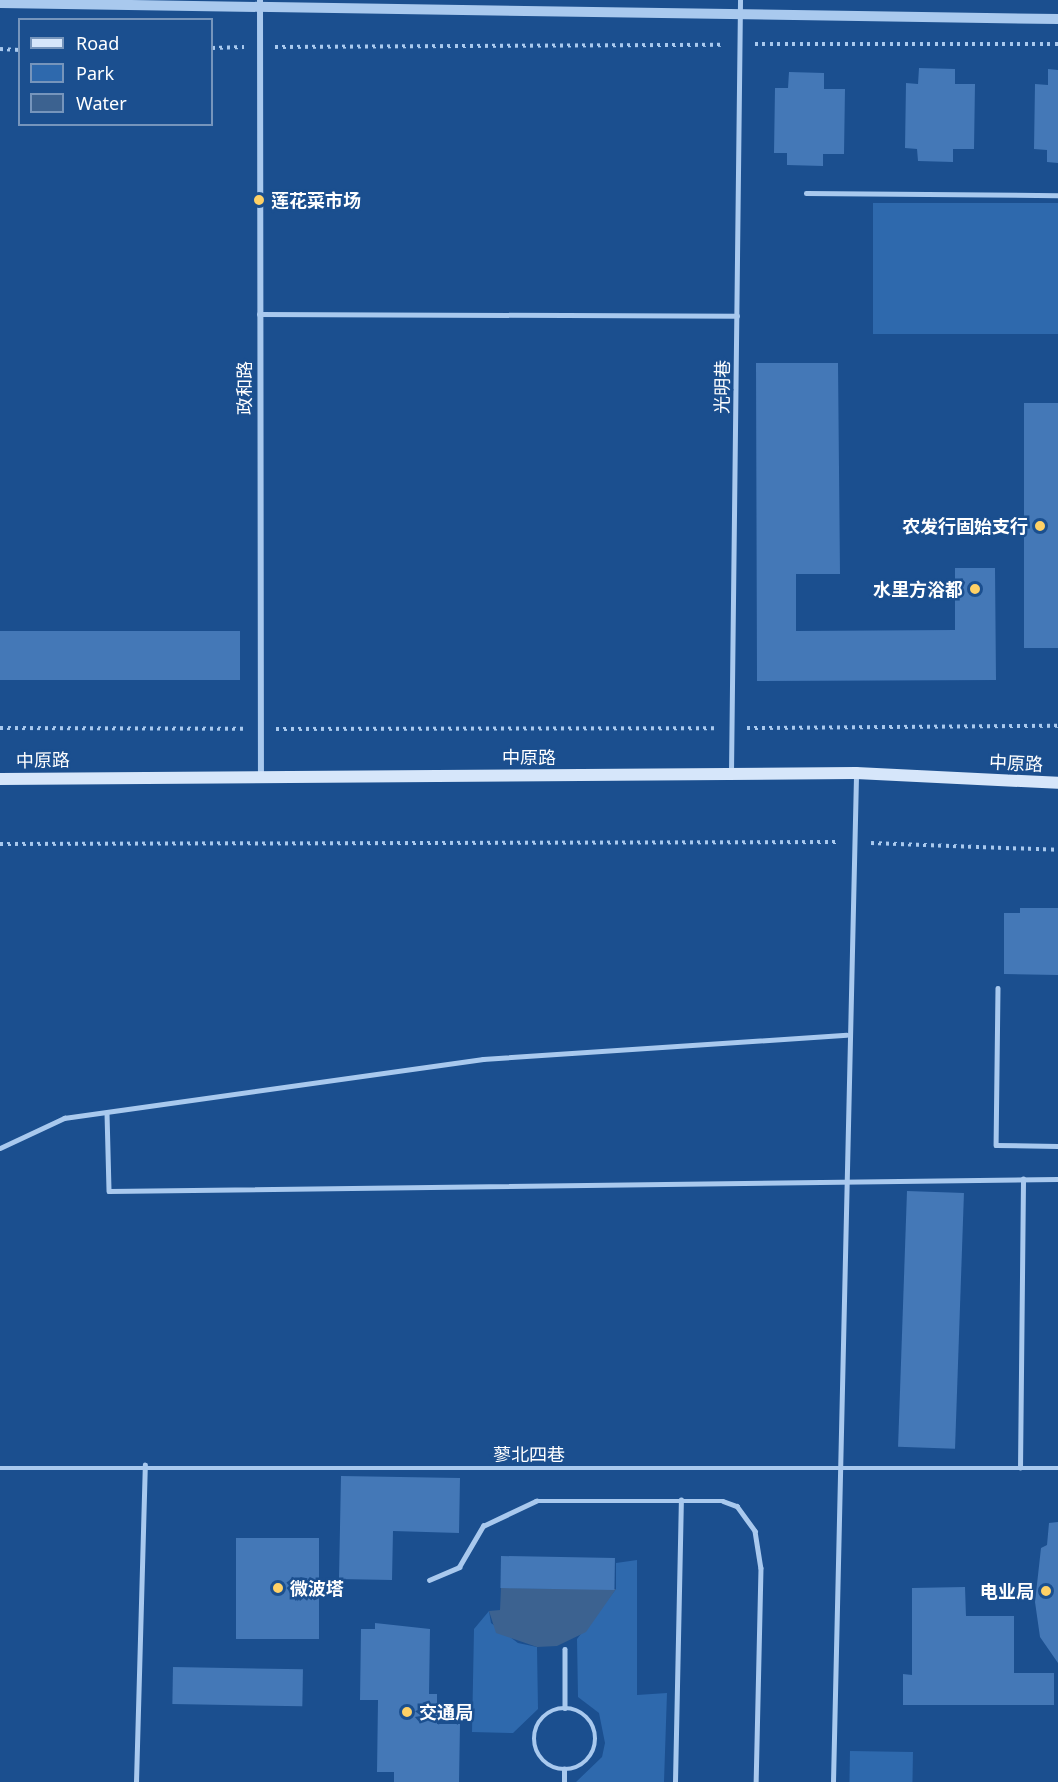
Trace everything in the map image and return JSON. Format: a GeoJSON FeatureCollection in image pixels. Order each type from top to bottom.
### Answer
{"type":"FeatureCollection","features":[{"type":"Feature","properties":{"kind":"main road","name":"中原路"},"geometry":{"type":"LineString","coordinates":[[0,778],[856,773],[1058,783]]}},
{"type":"Feature","properties":{"kind":"street"},"geometry":{"type":"LineString","coordinates":[[0,3],[260,4],[1058,19]]}},
{"type":"Feature","properties":{"kind":"street","name":"政和路"},"geometry":{"type":"LineString","coordinates":[[260,4],[261,776]]}},
{"type":"Feature","properties":{"kind":"lane","name":"光明巷"},"geometry":{"type":"LineString","coordinates":[[730,774],[740,0]]}},
{"type":"Feature","properties":{"kind":"lane"},"geometry":{"type":"LineString","coordinates":[[806,193],[1058,195]]}},
{"type":"Feature","properties":{"kind":"lane"},"geometry":{"type":"LineString","coordinates":[[259,314],[737,316]]}},
{"type":"Feature","properties":{"kind":"lane"},"geometry":{"type":"LineString","coordinates":[[833,1782],[846,1035],[856,773]]}},
{"type":"Feature","properties":{"kind":"lane"},"geometry":{"type":"LineString","coordinates":[[998,988],[996,1145],[1058,1146]]}},
{"type":"Feature","properties":{"kind":"lane"},"geometry":{"type":"LineString","coordinates":[[0,1148],[64,1118],[483,1059],[846,1035]]}},
{"type":"Feature","properties":{"kind":"lane"},"geometry":{"type":"LineString","coordinates":[[107,1113],[109,1191],[843,1178],[1058,1179]]}},
{"type":"Feature","properties":{"kind":"lane"},"geometry":{"type":"LineString","coordinates":[[1020,1468],[1023,1179]]}},
{"type":"Feature","properties":{"kind":"lane"},"geometry":{"type":"LineString","coordinates":[[136,1782],[145,1465]]}},
{"type":"Feature","properties":{"kind":"lane","name":"蓼北四巷"},"geometry":{"type":"LineString","coordinates":[[0,1468],[145,1465],[1058,1468]]}},
{"type":"Feature","properties":{"kind":"lane"},"geometry":{"type":"LineString","coordinates":[[429,1580],[459,1567],[483,1526],[506,1511],[555,1498],[723,1501],[737,1506],[755,1531],[761,1568],[756,1782]]}},
{"type":"Feature","properties":{"kind":"lane"},"geometry":{"type":"LineString","coordinates":[[675,1782],[681,1500]]}},
{"type":"Feature","properties":{"kind":"lane"},"geometry":{"type":"LineString","coordinates":[[565,1649],[566,1708]]}},
{"type":"Feature","properties":{"kind":"lane"},"geometry":{"type":"LineString","coordinates":[[566,1708],[587,1717],[596,1739],[586,1761],[564,1769],[543,1760],[534,1738],[544,1716],[566,1708]]}},
{"type":"Feature","properties":{"kind":"lane"},"geometry":{"type":"LineString","coordinates":[[564,1769],[564,1782]]}},
{"type":"Feature","properties":{"kind":"path"},"geometry":{"type":"LineString","coordinates":[[213,48],[1058,44]]}},
{"type":"Feature","properties":{"kind":"path"},"geometry":{"type":"LineString","coordinates":[[0,49],[18,50]]}},
{"type":"Feature","properties":{"kind":"path"},"geometry":{"type":"LineString","coordinates":[[0,728],[1058,726]]}},
{"type":"Feature","properties":{"kind":"path"},"geometry":{"type":"LineString","coordinates":[[0,844],[854,842],[1058,850]]}},
{"type":"Feature","properties":{"kind":"green space"},"geometry":{"type":"Polygon","coordinates":[[[873,203],[1058,203],[1058,334],[873,334],[873,203]]]}},
{"type":"Feature","properties":{"kind":"green space"},"geometry":{"type":"Polygon","coordinates":[[[637,1560],[637,1695],[667,1693],[664,1782],[576,1782],[602,1757],[605,1743],[599,1713],[578,1697],[577,1639],[616,1589],[616,1563],[637,1560]]]}},
{"type":"Feature","properties":{"kind":"green space"},"geometry":{"type":"Polygon","coordinates":[[[489,1611],[491,1623],[518,1643],[537,1647],[538,1709],[513,1733],[472,1732],[474,1629],[489,1611]]]}},
{"type":"Feature","properties":{"kind":"green space"},"geometry":{"type":"Polygon","coordinates":[[[850,1751],[913,1752],[912,1782],[849,1782],[850,1751]]]}},
{"type":"Feature","properties":{"kind":"water"},"geometry":{"type":"Polygon","coordinates":[[[501,1588],[616,1589],[586,1632],[557,1646],[537,1647],[496,1633],[489,1611],[500,1610],[501,1588]]]}},
{"type":"Feature","properties":{"kind":"building"},"geometry":{"type":"Polygon","coordinates":[[[919,68],[955,69],[955,84],[975,84],[974,149],[953,149],[953,162],[918,161],[917,149],[905,148],[906,83],[918,84],[919,68]]]}},
{"type":"Feature","properties":{"kind":"building"},"geometry":{"type":"Polygon","coordinates":[[[1048,69],[1058,70],[1058,163],[1047,162],[1047,150],[1034,149],[1035,84],[1048,85],[1048,69]]]}},
{"type":"Feature","properties":{"kind":"building"},"geometry":{"type":"Polygon","coordinates":[[[789,72],[824,73],[824,89],[845,89],[844,154],[823,154],[823,166],[787,165],[787,153],[774,153],[775,88],[788,88],[789,72]]]}},
{"type":"Feature","properties":{"kind":"building","name":"水里方浴都"},"geometry":{"type":"Polygon","coordinates":[[[756,363],[838,363],[840,574],[796,574],[796,631],[955,630],[955,568],[995,568],[996,680],[757,681],[756,363]]]}},
{"type":"Feature","properties":{"kind":"building","name":"农发行固始支行"},"geometry":{"type":"Polygon","coordinates":[[[1024,403],[1058,403],[1058,648],[1024,648],[1024,403]]]}},
{"type":"Feature","properties":{"kind":"building"},"geometry":{"type":"Polygon","coordinates":[[[0,631],[240,631],[240,680],[0,680],[0,631]]]}},
{"type":"Feature","properties":{"kind":"building"},"geometry":{"type":"Polygon","coordinates":[[[1020,908],[1058,908],[1058,975],[1004,974],[1004,913],[1020,913],[1020,908]]]}},
{"type":"Feature","properties":{"kind":"building"},"geometry":{"type":"Polygon","coordinates":[[[907,1191],[964,1193],[955,1449],[898,1447],[907,1191]]]}},
{"type":"Feature","properties":{"kind":"building"},"geometry":{"type":"Polygon","coordinates":[[[341,1476],[460,1478],[459,1533],[393,1531],[392,1580],[339,1579],[341,1476]]]}},
{"type":"Feature","properties":{"kind":"building","name":"电业局"},"geometry":{"type":"Polygon","coordinates":[[[1058,1522],[1058,1663],[1040,1637],[1035,1602],[1041,1548],[1047,1545],[1049,1523],[1058,1522]]]}},
{"type":"Feature","properties":{"kind":"building","name":"微波塔"},"geometry":{"type":"Polygon","coordinates":[[[236,1538],[319,1538],[319,1639],[236,1639],[236,1538]]]}},
{"type":"Feature","properties":{"kind":"building"},"geometry":{"type":"Polygon","coordinates":[[[501,1556],[615,1558],[614,1590],[500,1588],[501,1556]]]}},
{"type":"Feature","properties":{"kind":"building"},"geometry":{"type":"Polygon","coordinates":[[[965,1587],[966,1616],[1014,1616],[1014,1673],[1054,1673],[1054,1705],[903,1705],[903,1674],[912,1675],[912,1588],[965,1587]]]}},
{"type":"Feature","properties":{"kind":"building","name":"交通局"},"geometry":{"type":"Polygon","coordinates":[[[375,1623],[430,1629],[429,1694],[437,1694],[437,1724],[460,1724],[459,1782],[394,1782],[394,1772],[377,1772],[378,1700],[360,1700],[361,1629],[375,1629],[375,1623]]]}},
{"type":"Feature","properties":{"kind":"building"},"geometry":{"type":"Polygon","coordinates":[[[173,1667],[303,1669],[302,1706],[172,1704],[173,1667]]]}},
{"type":"Feature","properties":{"kind":"place","name":"莲花菜市场"},"geometry":{"type":"Point","coordinates":[259,200]}},
{"type":"Feature","properties":{"kind":"place","name":"农发行固始支行"},"geometry":{"type":"Point","coordinates":[1040,526]}},
{"type":"Feature","properties":{"kind":"place","name":"水里方浴都"},"geometry":{"type":"Point","coordinates":[975,589]}},
{"type":"Feature","properties":{"kind":"place","name":"微波塔"},"geometry":{"type":"Point","coordinates":[278,1588]}},
{"type":"Feature","properties":{"kind":"place","name":"电业局"},"geometry":{"type":"Point","coordinates":[1046,1591]}},
{"type":"Feature","properties":{"kind":"place","name":"交通局"},"geometry":{"type":"Point","coordinates":[407,1712]}}]}
